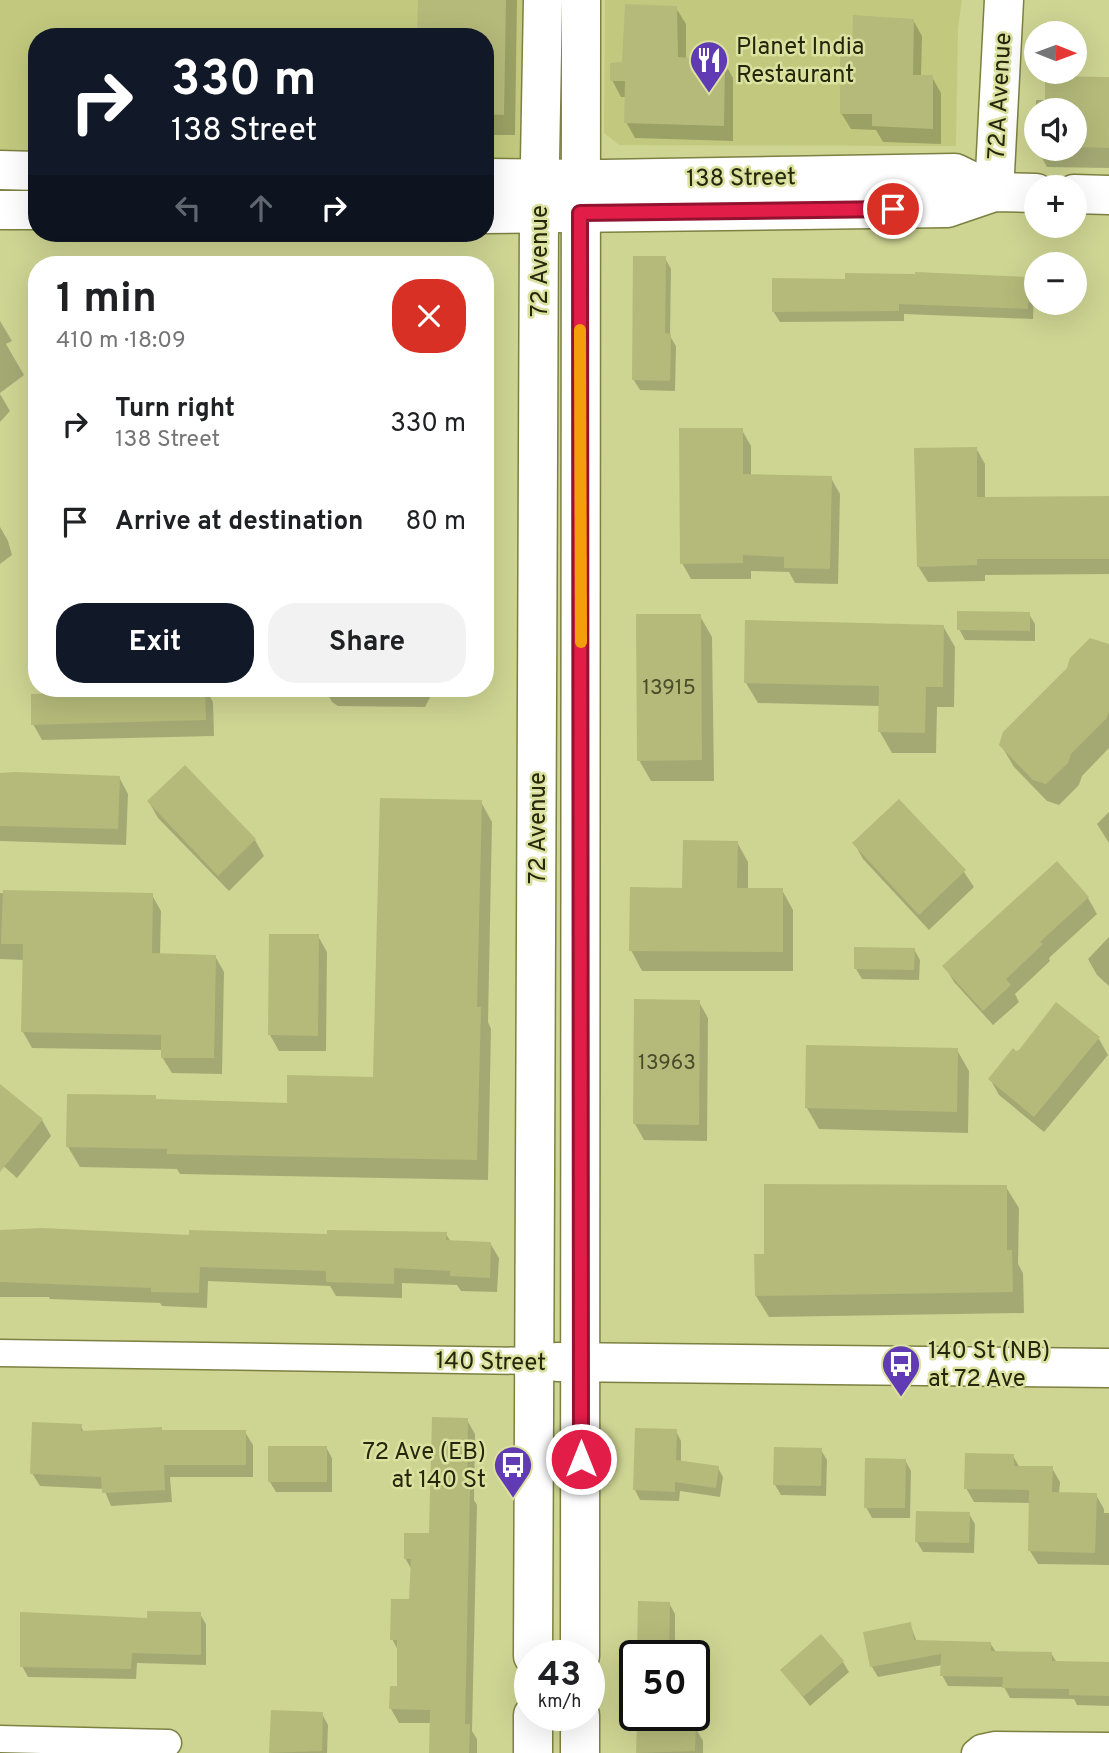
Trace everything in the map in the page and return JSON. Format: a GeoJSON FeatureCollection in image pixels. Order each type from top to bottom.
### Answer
{"type":"FeatureCollection","features":[{"type":"Feature","properties":{"kind":"main road","name":"72 Avenue"},"geometry":{"type":"LineString","coordinates":[[533,1640],[542,0]]}},
{"type":"Feature","properties":{"kind":"main road","name":"72 Avenue"},"geometry":{"type":"LineString","coordinates":[[580,1640],[581,0]]}},
{"type":"Feature","properties":{"kind":"main road","name":"72A Avenue"},"geometry":{"type":"LineString","coordinates":[[994,192],[1004,0]]}},
{"type":"Feature","properties":{"kind":"main road"},"geometry":{"type":"LineString","coordinates":[[0,170],[28,171]]}},
{"type":"Feature","properties":{"kind":"main road","name":"138 Street"},"geometry":{"type":"LineString","coordinates":[[494,181],[540,196],[580,196],[955,173],[994,192],[1024,193]]}},
{"type":"Feature","properties":{"kind":"main road"},"geometry":{"type":"LineString","coordinates":[[1087,194],[1109,195]]}},
{"type":"Feature","properties":{"kind":"main road","name":"138 Street"},"geometry":{"type":"LineString","coordinates":[[494,211],[540,196]]}},
{"type":"Feature","properties":{"kind":"main road"},"geometry":{"type":"LineString","coordinates":[[0,210],[28,210]]}},
{"type":"Feature","properties":{"kind":"main road","name":"140 Street"},"geometry":{"type":"LineString","coordinates":[[534,1361],[1109,1368]]}},
{"type":"Feature","properties":{"kind":"main road"},"geometry":{"type":"LineString","coordinates":[[533,1731],[533,1753]]}},
{"type":"Feature","properties":{"kind":"main road"},"geometry":{"type":"LineString","coordinates":[[580,1731],[580,1753]]}},
{"type":"Feature","properties":{"kind":"street","name":"140 Street"},"geometry":{"type":"LineString","coordinates":[[0,1353],[534,1361]]}},
{"type":"Feature","properties":{"kind":"street"},"geometry":{"type":"LineString","coordinates":[[0,1739],[168,1743]]}},
{"type":"Feature","properties":{"kind":"street"},"geometry":{"type":"LineString","coordinates":[[975,1753],[981,1748],[995,1745],[1109,1746]]}},
{"type":"Feature","properties":{"kind":"shaded area"},"geometry":{"type":"Polygon","coordinates":[[[0,0],[534,0],[535,165],[494,164],[494,28],[28,28],[28,163],[0,163],[0,0]]]}},
{"type":"Feature","properties":{"kind":"shaded area"},"geometry":{"type":"Polygon","coordinates":[[[605,0],[962,0],[958,28],[956,146],[619,145],[604,133],[605,0]]]}},
{"type":"Feature","properties":{"kind":"building"},"geometry":{"type":"Polygon","coordinates":[[[418,0],[506,0],[504,115],[494,114],[494,28],[417,28],[418,0]]]}},
{"type":"Feature","properties":{"kind":"building"},"geometry":{"type":"Polygon","coordinates":[[[625,4],[677,6],[678,57],[725,60],[724,126],[624,123],[625,81],[610,81],[610,63],[622,62],[625,4]]]}},
{"type":"Feature","properties":{"kind":"building"},"geometry":{"type":"Polygon","coordinates":[[[853,15],[914,19],[913,75],[933,75],[933,129],[872,126],[872,114],[840,114],[840,50],[852,50],[853,15]]]}},
{"type":"Feature","properties":{"kind":"building"},"geometry":{"type":"Polygon","coordinates":[[[1087,77],[1109,77],[1109,148],[1087,147],[1087,98],[1045,98],[1045,84],[1087,84],[1087,77]]]}},
{"type":"Feature","properties":{"kind":"building"},"geometry":{"type":"Polygon","coordinates":[[[633,256],[666,256],[665,333],[671,334],[670,381],[632,380],[633,256]]]}},
{"type":"Feature","properties":{"kind":"building"},"geometry":{"type":"Polygon","coordinates":[[[845,273],[1024,277],[1024,309],[899,304],[899,311],[772,312],[772,278],[845,279],[845,273]]]}},
{"type":"Feature","properties":{"kind":"building"},"geometry":{"type":"Polygon","coordinates":[[[679,428],[743,428],[743,474],[832,476],[830,569],[784,568],[784,557],[743,555],[743,563],[680,564],[679,428]]]}},
{"type":"Feature","properties":{"kind":"building"},"geometry":{"type":"Polygon","coordinates":[[[977,447],[977,497],[1109,496],[1109,559],[977,559],[977,565],[917,567],[914,448],[977,447]]]}},
{"type":"Feature","properties":{"kind":"building"},"geometry":{"type":"Polygon","coordinates":[[[957,611],[1030,612],[1030,631],[957,630],[957,611]]]}},
{"type":"Feature","properties":{"kind":"building"},"geometry":{"type":"Polygon","coordinates":[[[636,614],[701,614],[702,760],[637,761],[636,614]]]}},
{"type":"Feature","properties":{"kind":"building"},"geometry":{"type":"Polygon","coordinates":[[[745,620],[944,625],[943,687],[926,687],[925,733],[878,732],[879,686],[744,683],[745,620]]]}},
{"type":"Feature","properties":{"kind":"building"},"geometry":{"type":"Polygon","coordinates":[[[1090,638],[1109,644],[1109,712],[1106,719],[1071,754],[1068,763],[1046,784],[1033,780],[999,745],[1003,732],[1067,668],[1070,658],[1090,638]]]}},
{"type":"Feature","properties":{"kind":"building"},"geometry":{"type":"Polygon","coordinates":[[[31,697],[205,697],[206,720],[31,725],[31,697]]]}},
{"type":"Feature","properties":{"kind":"building"},"geometry":{"type":"Polygon","coordinates":[[[185,765],[256,839],[218,876],[147,801],[185,765]]]}},
{"type":"Feature","properties":{"kind":"building"},"geometry":{"type":"Polygon","coordinates":[[[0,773],[120,776],[118,829],[0,826],[0,773]]]}},
{"type":"Feature","properties":{"kind":"building"},"geometry":{"type":"Polygon","coordinates":[[[380,798],[482,800],[477,1007],[481,1007],[477,1160],[167,1154],[167,1149],[66,1147],[67,1094],[156,1095],[156,1099],[287,1103],[287,1075],[373,1077],[380,798]]]}},
{"type":"Feature","properties":{"kind":"building"},"geometry":{"type":"Polygon","coordinates":[[[899,799],[966,870],[919,915],[852,843],[899,799]]]}},
{"type":"Feature","properties":{"kind":"building"},"geometry":{"type":"Polygon","coordinates":[[[683,840],[738,841],[737,888],[783,888],[783,952],[629,951],[630,887],[682,888],[683,840]]]}},
{"type":"Feature","properties":{"kind":"building"},"geometry":{"type":"Polygon","coordinates":[[[1057,861],[1089,897],[1040,942],[1043,944],[1006,979],[1011,985],[983,1011],[942,966],[1057,861]]]}},
{"type":"Feature","properties":{"kind":"building"},"geometry":{"type":"Polygon","coordinates":[[[3,890],[153,893],[152,953],[216,955],[214,1058],[161,1058],[161,1035],[21,1032],[23,944],[1,944],[3,890]]]}},
{"type":"Feature","properties":{"kind":"building"},"geometry":{"type":"Polygon","coordinates":[[[269,934],[319,934],[318,1036],[268,1035],[269,934]]]}},
{"type":"Feature","properties":{"kind":"building"},"geometry":{"type":"Polygon","coordinates":[[[854,947],[915,948],[914,970],[854,969],[854,947]]]}},
{"type":"Feature","properties":{"kind":"building"},"geometry":{"type":"Polygon","coordinates":[[[634,999],[700,1000],[699,1125],[633,1124],[634,999]]]}},
{"type":"Feature","properties":{"kind":"building"},"geometry":{"type":"Polygon","coordinates":[[[1056,1002],[1100,1037],[1034,1117],[988,1079],[1013,1048],[1019,1050],[1056,1002]]]}},
{"type":"Feature","properties":{"kind":"building"},"geometry":{"type":"Polygon","coordinates":[[[806,1045],[958,1048],[957,1112],[805,1108],[806,1045]]]}},
{"type":"Feature","properties":{"kind":"building"},"geometry":{"type":"Polygon","coordinates":[[[0,1084],[43,1119],[0,1172],[0,1084]]]}},
{"type":"Feature","properties":{"kind":"building"},"geometry":{"type":"Polygon","coordinates":[[[764,1184],[1007,1185],[1007,1250],[1012,1250],[1013,1292],[755,1296],[754,1254],[764,1254],[764,1184]]]}},
{"type":"Feature","properties":{"kind":"building"},"geometry":{"type":"Polygon","coordinates":[[[42,1228],[189,1235],[189,1230],[327,1234],[327,1230],[447,1232],[446,1240],[491,1242],[490,1278],[450,1276],[450,1271],[394,1268],[394,1284],[326,1282],[326,1271],[200,1267],[199,1293],[151,1292],[151,1288],[0,1282],[0,1230],[42,1228]]]}},
{"type":"Feature","properties":{"kind":"building"},"geometry":{"type":"Polygon","coordinates":[[[432,1417],[468,1418],[467,1490],[470,1490],[465,1724],[470,1724],[469,1753],[429,1753],[430,1710],[389,1709],[390,1686],[397,1686],[397,1640],[390,1640],[391,1599],[409,1599],[411,1559],[404,1559],[404,1533],[429,1533],[432,1417]]]}},
{"type":"Feature","properties":{"kind":"building"},"geometry":{"type":"Polygon","coordinates":[[[32,1422],[82,1424],[81,1431],[162,1427],[162,1430],[246,1430],[246,1465],[164,1465],[165,1490],[102,1493],[101,1477],[30,1474],[32,1422]]]}},
{"type":"Feature","properties":{"kind":"building"},"geometry":{"type":"Polygon","coordinates":[[[635,1428],[677,1429],[676,1460],[719,1466],[716,1488],[675,1482],[675,1492],[633,1490],[635,1428]]]}},
{"type":"Feature","properties":{"kind":"building"},"geometry":{"type":"Polygon","coordinates":[[[268,1446],[327,1446],[327,1482],[268,1482],[268,1446]]]}},
{"type":"Feature","properties":{"kind":"building"},"geometry":{"type":"Polygon","coordinates":[[[774,1447],[822,1448],[821,1486],[773,1485],[774,1447]]]}},
{"type":"Feature","properties":{"kind":"building"},"geometry":{"type":"Polygon","coordinates":[[[965,1453],[1014,1454],[1014,1466],[1053,1466],[1052,1492],[1097,1493],[1095,1553],[1028,1551],[1029,1490],[964,1489],[965,1453]]]}},
{"type":"Feature","properties":{"kind":"building"},"geometry":{"type":"Polygon","coordinates":[[[865,1458],[906,1459],[905,1508],[864,1508],[865,1458]]]}},
{"type":"Feature","properties":{"kind":"building"},"geometry":{"type":"Polygon","coordinates":[[[916,1511],[970,1512],[969,1543],[915,1542],[916,1511]]]}},
{"type":"Feature","properties":{"kind":"building"},"geometry":{"type":"Polygon","coordinates":[[[638,1601],[670,1602],[669,1640],[637,1640],[638,1601]]]}},
{"type":"Feature","properties":{"kind":"building"},"geometry":{"type":"Polygon","coordinates":[[[147,1611],[201,1612],[201,1655],[132,1653],[131,1669],[20,1667],[20,1612],[147,1618],[147,1611]]]}},
{"type":"Feature","properties":{"kind":"building"},"geometry":{"type":"Polygon","coordinates":[[[911,1622],[914,1640],[991,1642],[991,1651],[1052,1652],[1052,1661],[1109,1662],[1109,1696],[1069,1695],[1069,1689],[1002,1688],[1003,1677],[940,1676],[941,1654],[870,1667],[863,1632],[911,1622]]]}},
{"type":"Feature","properties":{"kind":"building"},"geometry":{"type":"Polygon","coordinates":[[[821,1634],[844,1661],[803,1697],[780,1670],[821,1634]]]}},
{"type":"Feature","properties":{"kind":"building"},"geometry":{"type":"Polygon","coordinates":[[[271,1710],[323,1712],[322,1751],[269,1753],[271,1710]]]}},
{"type":"Feature","properties":{"kind":"building"},"geometry":{"type":"Polygon","coordinates":[[[637,1731],[696,1731],[695,1751],[636,1753],[637,1731]]]}},
{"type":"Feature","properties":{"kind":"slow traffic"},"geometry":{"type":"LineString","coordinates":[[580,330],[581,642]]}},
{"type":"Feature","properties":{"kind":"place","name":"Planet India Restaurant"},"geometry":{"type":"Point","coordinates":[709,94]}},
{"type":"Feature","properties":{"kind":"place","name":"140 St (NB) at 72 Ave"},"geometry":{"type":"Point","coordinates":[901,1398]}},
{"type":"Feature","properties":{"kind":"place","name":"72 Ave (EB) at 140 St"},"geometry":{"type":"Point","coordinates":[513,1499]}},
{"type":"Feature","properties":{"kind":"route"},"geometry":{"type":"LineString","coordinates":[[581,1459],[580,213],[893,209]]}}]}
